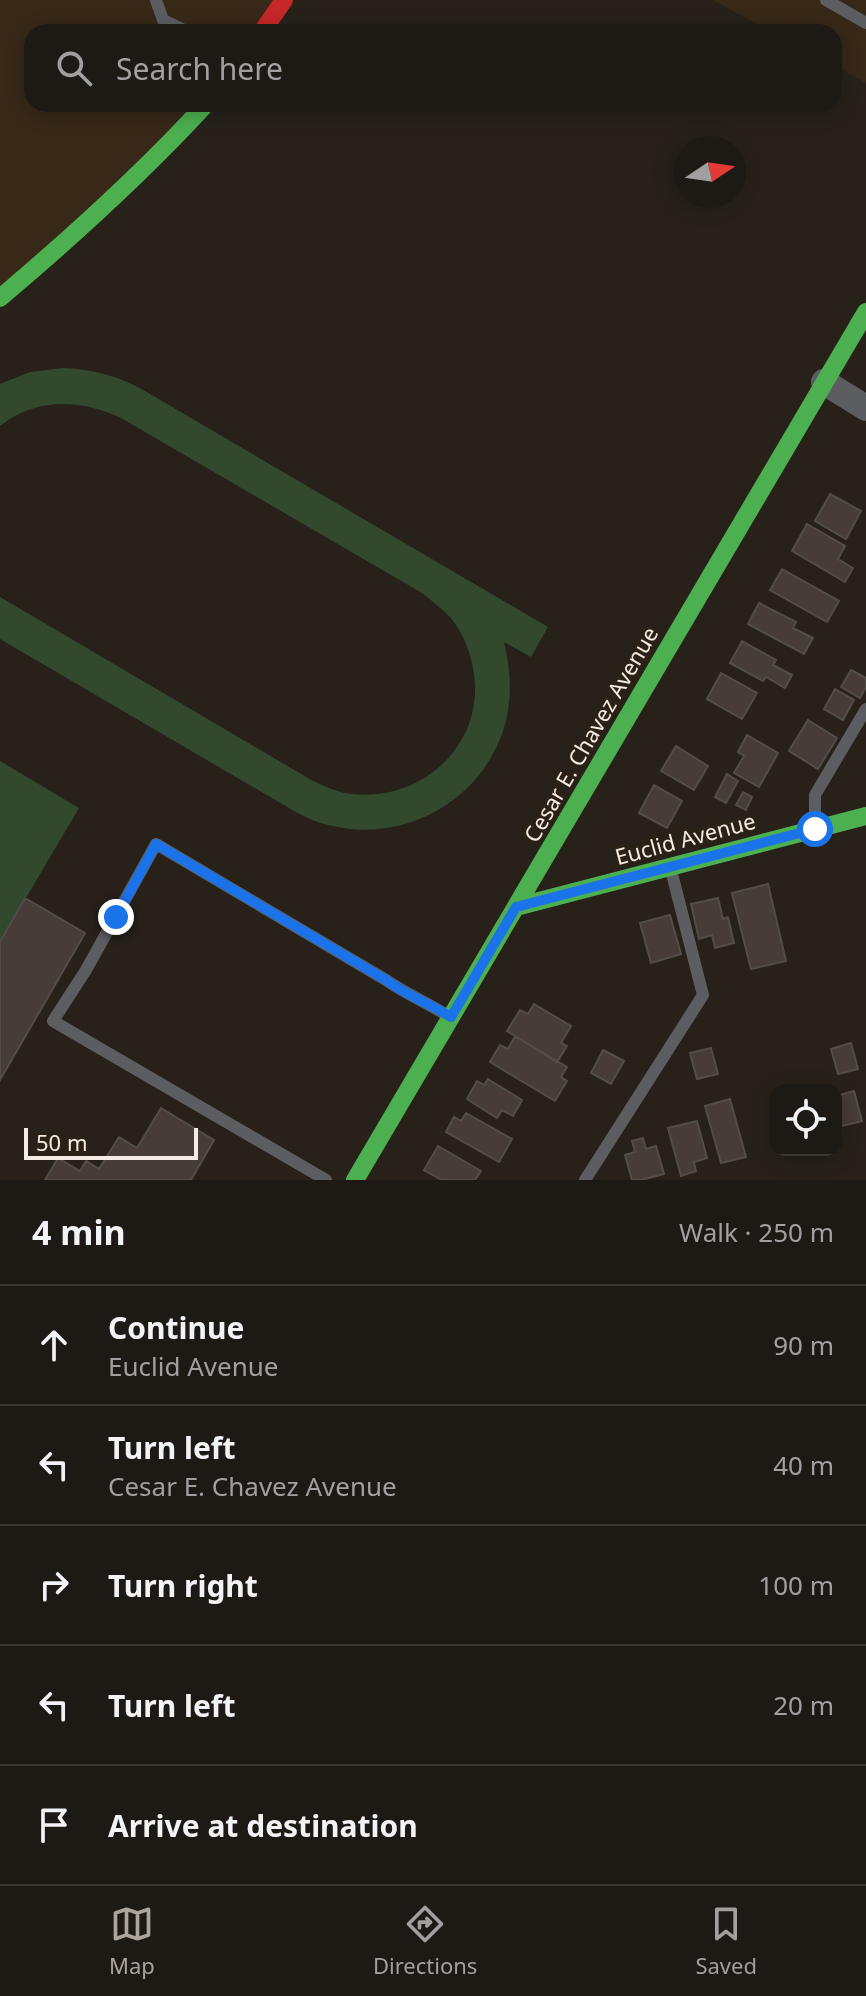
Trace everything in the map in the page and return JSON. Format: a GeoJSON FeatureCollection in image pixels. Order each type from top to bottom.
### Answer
{"type":"FeatureCollection","features":[{"type":"Feature","properties":{"kind":"main road"},"geometry":{"type":"LineString","coordinates":[[268,24],[284,0]]}},
{"type":"Feature","properties":{"kind":"main road"},"geometry":{"type":"LineString","coordinates":[[0,298],[113,202],[168,148],[199,112]]}},
{"type":"Feature","properties":{"kind":"main road","name":"Cesar E. Chavez Avenue"},"geometry":{"type":"LineString","coordinates":[[355,1180],[866,312]]}},
{"type":"Feature","properties":{"kind":"main road","name":"Euclid Avenue"},"geometry":{"type":"LineString","coordinates":[[516,907],[866,816]]}},
{"type":"Feature","properties":{"kind":"street"},"geometry":{"type":"LineString","coordinates":[[824,382],[866,408]]}},
{"type":"Feature","properties":{"kind":"lane"},"geometry":{"type":"LineString","coordinates":[[156,0],[163,20],[171,24]]}},
{"type":"Feature","properties":{"kind":"lane"},"geometry":{"type":"LineString","coordinates":[[826,0],[866,23]]}},
{"type":"Feature","properties":{"kind":"lane"},"geometry":{"type":"LineString","coordinates":[[815,829],[815,795],[866,709]]}},
{"type":"Feature","properties":{"kind":"lane"},"geometry":{"type":"LineString","coordinates":[[326,1180],[53,1021],[86,970],[156,844],[400,990],[451,1017]]}},
{"type":"Feature","properties":{"kind":"lane"},"geometry":{"type":"LineString","coordinates":[[585,1180],[703,995],[670,867]]}},
{"type":"Feature","properties":{"kind":"shaded area"},"geometry":{"type":"Polygon","coordinates":[[[0,0],[284,0],[268,24],[24,24],[24,112],[198,112],[0,298],[0,0]]]}},
{"type":"Feature","properties":{"kind":"shaded area"},"geometry":{"type":"Polygon","coordinates":[[[713,0],[866,0],[866,83],[842,70],[842,24],[757,24],[713,0]]]}},
{"type":"Feature","properties":{"kind":"green space"},"geometry":{"type":"Polygon","coordinates":[[[63,368],[102,373],[138,387],[548,627],[531,657],[504,642],[510,679],[507,716],[498,745],[483,770],[464,791],[441,808],[415,821],[387,828],[358,830],[328,825],[294,811],[0,639],[0,597],[313,781],[348,793],[377,794],[420,780],[439,767],[454,751],[466,732],[473,710],[474,677],[465,641],[450,617],[422,593],[106,412],[59,404],[28,410],[0,426],[0,384],[30,372],[63,368]]]}},
{"type":"Feature","properties":{"kind":"green space"},"geometry":{"type":"Polygon","coordinates":[[[0,761],[79,808],[0,942],[0,761]]]}},
{"type":"Feature","properties":{"kind":"building"},"geometry":{"type":"Polygon","coordinates":[[[830,494],[861,511],[846,539],[815,521],[830,494]]]}},
{"type":"Feature","properties":{"kind":"building"},"geometry":{"type":"Polygon","coordinates":[[[807,524],[845,546],[838,559],[853,568],[845,582],[792,551],[807,524]]]}},
{"type":"Feature","properties":{"kind":"building"},"geometry":{"type":"Polygon","coordinates":[[[782,569],[839,601],[827,622],[770,590],[782,569]]]}},
{"type":"Feature","properties":{"kind":"building"},"geometry":{"type":"Polygon","coordinates":[[[759,603],[796,622],[793,628],[813,638],[804,654],[748,624],[759,603]]]}},
{"type":"Feature","properties":{"kind":"building"},"geometry":{"type":"Polygon","coordinates":[[[742,641],[776,660],[773,665],[792,675],[785,688],[766,677],[763,681],[730,663],[742,641]]]}},
{"type":"Feature","properties":{"kind":"building"},"geometry":{"type":"Polygon","coordinates":[[[851,670],[866,678],[866,687],[860,698],[841,687],[851,670]]]}},
{"type":"Feature","properties":{"kind":"building"},"geometry":{"type":"Polygon","coordinates":[[[721,673],[757,693],[742,719],[707,699],[721,673]]]}},
{"type":"Feature","properties":{"kind":"building"},"geometry":{"type":"Polygon","coordinates":[[[835,689],[854,700],[843,720],[824,709],[835,689]]]}},
{"type":"Feature","properties":{"kind":"building"},"geometry":{"type":"Polygon","coordinates":[[[808,720],[837,738],[818,769],[789,751],[808,720]]]}},
{"type":"Feature","properties":{"kind":"building"},"geometry":{"type":"Polygon","coordinates":[[[747,735],[778,753],[759,787],[734,773],[744,756],[738,752],[747,735]]]}},
{"type":"Feature","properties":{"kind":"building"},"geometry":{"type":"Polygon","coordinates":[[[676,746],[708,766],[694,790],[661,771],[676,746]]]}},
{"type":"Feature","properties":{"kind":"building"},"geometry":{"type":"Polygon","coordinates":[[[727,774],[738,781],[726,803],[715,797],[727,774]]]}},
{"type":"Feature","properties":{"kind":"building"},"geometry":{"type":"Polygon","coordinates":[[[654,785],[682,801],[667,828],[639,813],[654,785]]]}},
{"type":"Feature","properties":{"kind":"building"},"geometry":{"type":"Polygon","coordinates":[[[743,792],[752,797],[746,810],[736,805],[743,792]]]}},
{"type":"Feature","properties":{"kind":"building"},"geometry":{"type":"Polygon","coordinates":[[[768,884],[786,961],[751,969],[732,893],[768,884]]]}},
{"type":"Feature","properties":{"kind":"building"},"geometry":{"type":"Polygon","coordinates":[[[25,898],[85,933],[0,1080],[0,942],[25,898]]]}},
{"type":"Feature","properties":{"kind":"building"},"geometry":{"type":"Polygon","coordinates":[[[718,898],[723,919],[728,917],[734,943],[715,948],[712,935],[699,939],[691,904],[718,898]]]}},
{"type":"Feature","properties":{"kind":"building"},"geometry":{"type":"Polygon","coordinates":[[[670,915],[681,954],[651,963],[640,923],[670,915]]]}},
{"type":"Feature","properties":{"kind":"building"},"geometry":{"type":"Polygon","coordinates":[[[534,1004],[571,1026],[561,1043],[567,1046],[557,1062],[507,1031],[520,1010],[528,1014],[534,1004]]]}},
{"type":"Feature","properties":{"kind":"building"},"geometry":{"type":"Polygon","coordinates":[[[515,1036],[567,1067],[561,1077],[567,1081],[555,1101],[490,1062],[500,1045],[508,1049],[515,1036]]]}},
{"type":"Feature","properties":{"kind":"building"},"geometry":{"type":"Polygon","coordinates":[[[851,1043],[858,1069],[838,1074],[831,1049],[851,1043]]]}},
{"type":"Feature","properties":{"kind":"building"},"geometry":{"type":"Polygon","coordinates":[[[711,1048],[718,1074],[697,1079],[690,1053],[711,1048]]]}},
{"type":"Feature","properties":{"kind":"building"},"geometry":{"type":"Polygon","coordinates":[[[603,1050],[624,1061],[611,1084],[591,1073],[603,1050]]]}},
{"type":"Feature","properties":{"kind":"building"},"geometry":{"type":"Polygon","coordinates":[[[488,1079],[522,1100],[513,1116],[502,1110],[497,1118],[467,1099],[477,1081],[484,1085],[488,1079]]]}},
{"type":"Feature","properties":{"kind":"building"},"geometry":{"type":"Polygon","coordinates":[[[854,1091],[862,1121],[842,1126],[842,1094],[854,1091]]]}},
{"type":"Feature","properties":{"kind":"building"},"geometry":{"type":"Polygon","coordinates":[[[730,1099],[746,1157],[721,1163],[705,1106],[730,1099]]]}},
{"type":"Feature","properties":{"kind":"building"},"geometry":{"type":"Polygon","coordinates":[[[161,1108],[214,1140],[191,1180],[45,1180],[58,1158],[80,1171],[86,1161],[99,1169],[119,1137],[137,1148],[161,1108]]]}},
{"type":"Feature","properties":{"kind":"building"},"geometry":{"type":"Polygon","coordinates":[[[466,1113],[512,1139],[499,1162],[446,1132],[454,1117],[461,1121],[466,1113]]]}},
{"type":"Feature","properties":{"kind":"building"},"geometry":{"type":"Polygon","coordinates":[[[697,1121],[707,1158],[694,1162],[696,1171],[681,1176],[668,1128],[697,1121]]]}},
{"type":"Feature","properties":{"kind":"building"},"geometry":{"type":"Polygon","coordinates":[[[643,1138],[646,1149],[656,1146],[664,1174],[632,1180],[625,1155],[635,1152],[632,1141],[643,1138]]]}},
{"type":"Feature","properties":{"kind":"building"},"geometry":{"type":"Polygon","coordinates":[[[438,1146],[481,1171],[475,1180],[442,1180],[424,1170],[438,1146]]]}},
{"type":"Feature","properties":{"kind":"traffic: fast"},"geometry":{"type":"LineString","coordinates":[[0,298],[106,204],[198,112]]}},
{"type":"Feature","properties":{"kind":"traffic: fast"},"geometry":{"type":"LineString","coordinates":[[355,1180],[866,312]]}},
{"type":"Feature","properties":{"kind":"traffic: fast"},"geometry":{"type":"LineString","coordinates":[[516,907],[866,816]]}},
{"type":"Feature","properties":{"kind":"traffic: jam"},"geometry":{"type":"LineString","coordinates":[[268,24],[284,0]]}},
{"type":"Feature","properties":{"kind":"route"},"geometry":{"type":"LineString","coordinates":[[116,917],[156,844],[400,990],[451,1017],[516,907],[815,829]]}}]}
